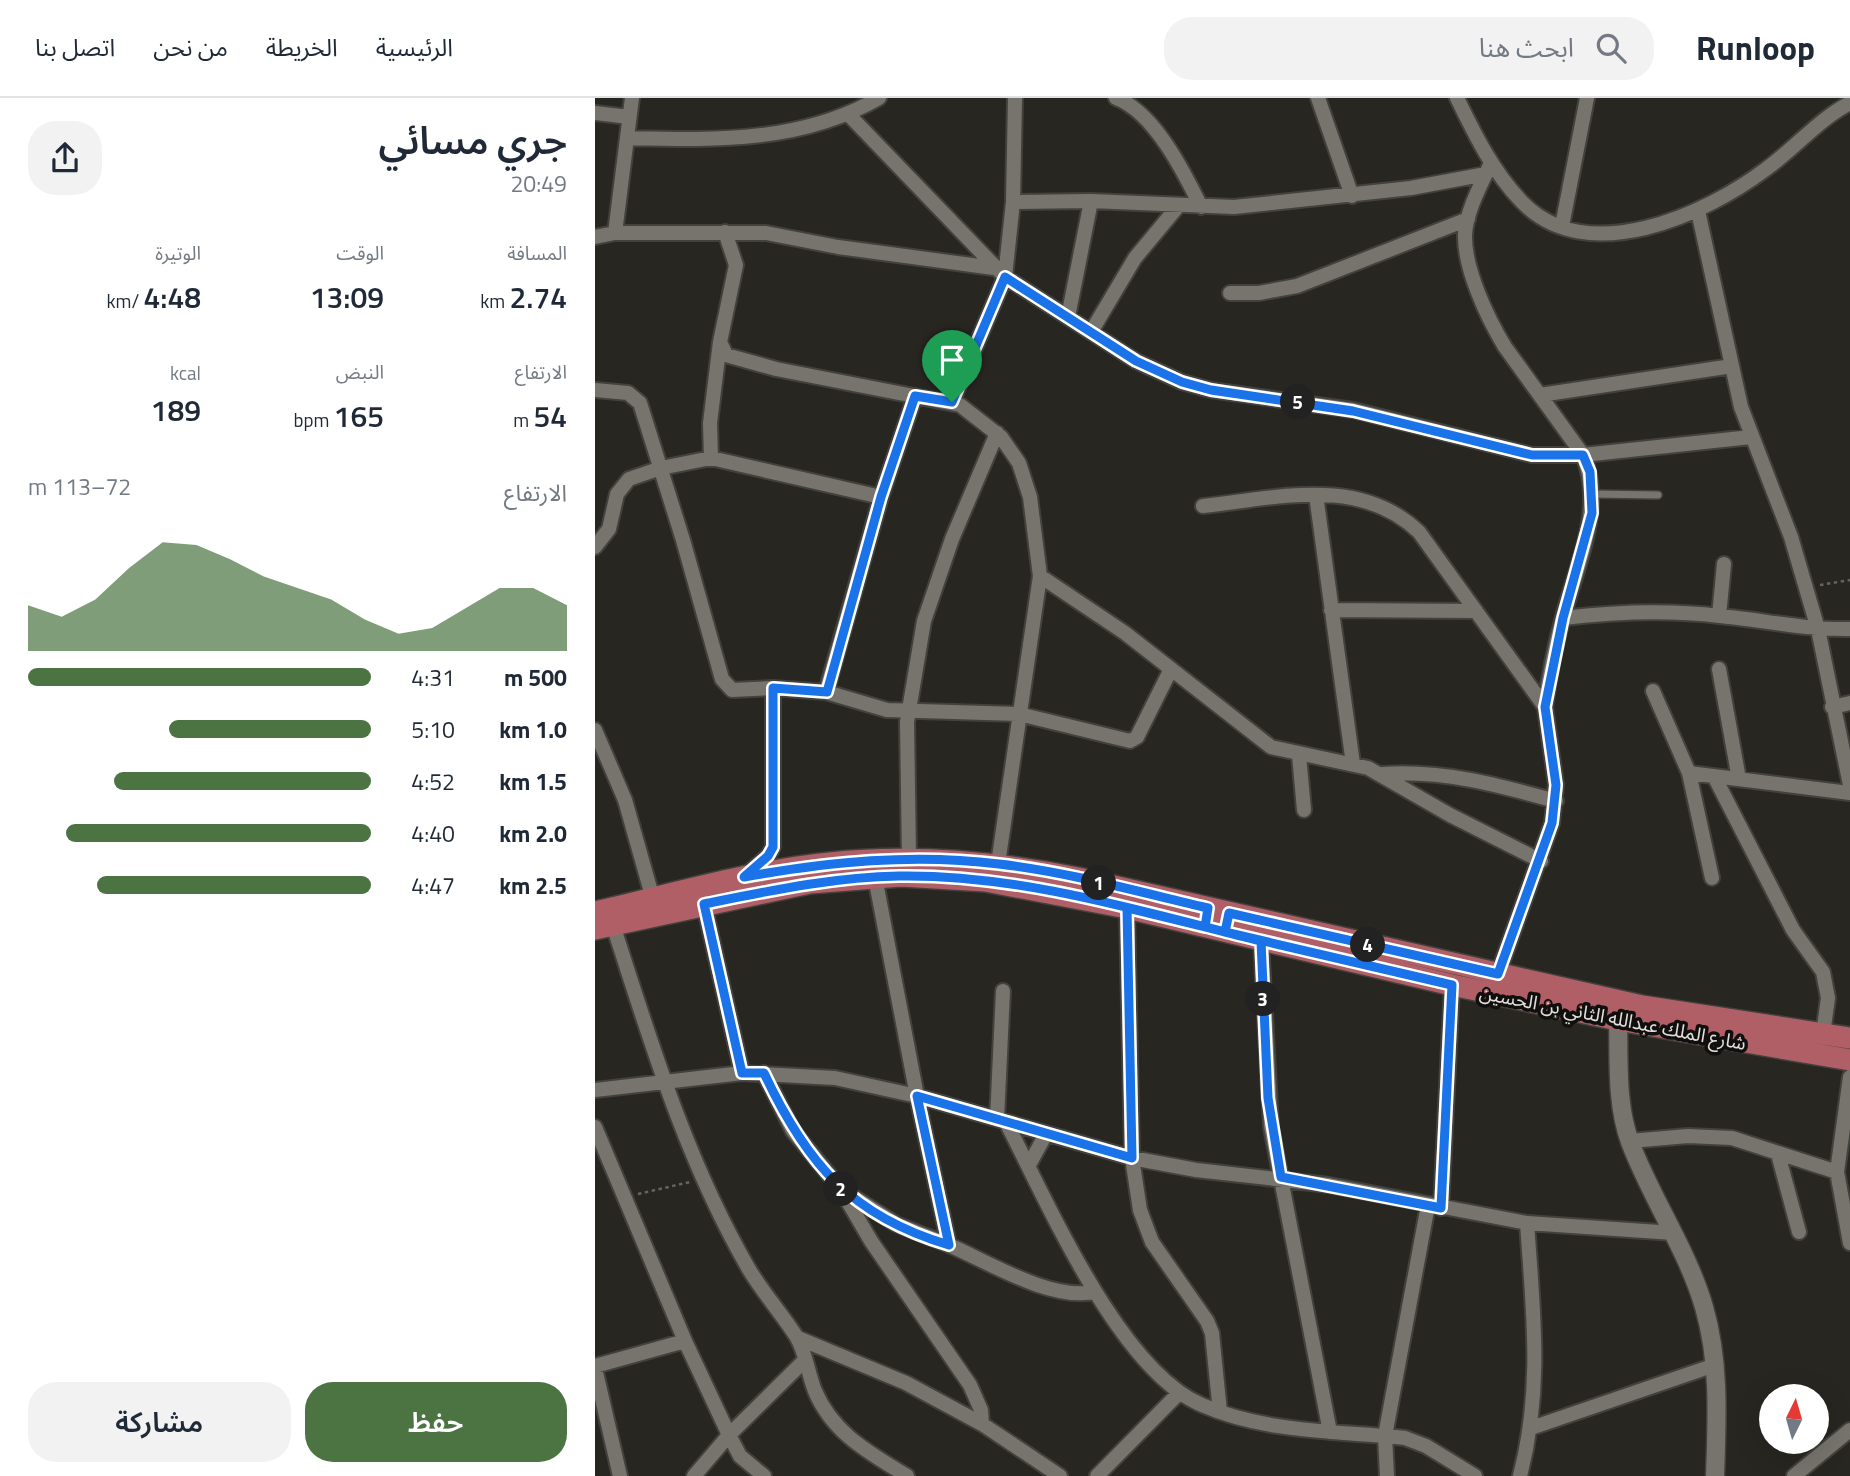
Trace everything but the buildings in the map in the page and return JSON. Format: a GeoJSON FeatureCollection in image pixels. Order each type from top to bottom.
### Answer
{"type":"FeatureCollection","features":[{"type":"Feature","properties":{"kind":"main road","name":"شارع الملك عبدالله الثاني بن الحسين"},"geometry":{"type":"LineString","coordinates":[[595,912],[744,877],[828,863],[909,859],[998,864],[1078,878],[1217,920],[1261,941],[1452,985],[1618,1020],[1850,1060]]}},
{"type":"Feature","properties":{"kind":"main road","name":"شارع الملك عبدالله الثاني بن الحسين"},"geometry":{"type":"LineString","coordinates":[[604,927],[810,883],[875,877],[985,881],[1127,908],[1217,920],[1498,974],[1642,1006],[1850,1038]]}},
{"type":"Feature","properties":{"kind":"street"},"geometry":{"type":"LineString","coordinates":[[615,233],[632,98]]}},
{"type":"Feature","properties":{"kind":"street"},"geometry":{"type":"LineString","coordinates":[[628,138],[701,140],[793,132],[849,116],[879,98]]}},
{"type":"Feature","properties":{"kind":"street"},"geometry":{"type":"LineString","coordinates":[[952,402],[1000,273],[1013,202],[1015,98]]}},
{"type":"Feature","properties":{"kind":"street"},"geometry":{"type":"LineString","coordinates":[[1116,98],[1131,106],[1168,148],[1201,207]]}},
{"type":"Feature","properties":{"kind":"street"},"geometry":{"type":"LineString","coordinates":[[1318,98],[1352,196]]}},
{"type":"Feature","properties":{"kind":"street"},"geometry":{"type":"LineString","coordinates":[[1457,98],[1488,169],[1523,203],[1543,218],[1562,226],[1581,231],[1626,232],[1698,211],[1767,169],[1850,103]]}},
{"type":"Feature","properties":{"kind":"street"},"geometry":{"type":"LineString","coordinates":[[1562,226],[1587,98]]}},
{"type":"Feature","properties":{"kind":"street"},"geometry":{"type":"LineString","coordinates":[[595,113],[629,117]]}},
{"type":"Feature","properties":{"kind":"street"},"geometry":{"type":"LineString","coordinates":[[849,116],[1000,273],[1156,371],[1211,390],[1353,411],[1532,455],[1583,455],[1751,437]]}},
{"type":"Feature","properties":{"kind":"street"},"geometry":{"type":"LineString","coordinates":[[1013,202],[1091,201],[1201,207],[1269,205],[1352,196],[1488,169]]}},
{"type":"Feature","properties":{"kind":"street"},"geometry":{"type":"LineString","coordinates":[[1488,169],[1468,219],[1467,251],[1485,308],[1505,347],[1583,455],[1590,472],[1592,494],[1586,538],[1563,618],[1545,707],[1556,801],[1541,861],[1498,974]]}},
{"type":"Feature","properties":{"kind":"street"},"geometry":{"type":"LineString","coordinates":[[1068,317],[1091,201]]}},
{"type":"Feature","properties":{"kind":"street"},"geometry":{"type":"LineString","coordinates":[[1091,332],[1135,258],[1179,205]]}},
{"type":"Feature","properties":{"kind":"street"},"geometry":{"type":"LineString","coordinates":[[1698,211],[1732,366],[1751,437],[1777,499],[1818,629],[1850,785]]}},
{"type":"Feature","properties":{"kind":"street"},"geometry":{"type":"LineString","coordinates":[[1230,293],[1259,293],[1297,286],[1468,219]]}},
{"type":"Feature","properties":{"kind":"street"},"geometry":{"type":"LineString","coordinates":[[711,458],[712,401],[720,342],[735,274],[734,257],[725,232]]}},
{"type":"Feature","properties":{"kind":"street"},"geometry":{"type":"LineString","coordinates":[[595,237],[615,233],[766,233],[1000,273]]}},
{"type":"Feature","properties":{"kind":"street"},"geometry":{"type":"LineString","coordinates":[[720,342],[722,350],[734,359],[952,402],[975,415],[997,433],[1010,449],[1025,479],[1040,576],[998,864]]}},
{"type":"Feature","properties":{"kind":"street"},"geometry":{"type":"LineString","coordinates":[[1540,395],[1732,366]]}},
{"type":"Feature","properties":{"kind":"street"},"geometry":{"type":"LineString","coordinates":[[595,390],[628,393],[640,403],[722,679],[728,687],[738,691],[773,688],[827,692],[870,707],[908,711],[1019,714],[1133,741],[1171,669]]}},
{"type":"Feature","properties":{"kind":"street"},"geometry":{"type":"LineString","coordinates":[[827,692],[881,497],[915,396]]}},
{"type":"Feature","properties":{"kind":"street"},"geometry":{"type":"LineString","coordinates":[[909,859],[908,711],[924,621],[935,585],[997,433]]}},
{"type":"Feature","properties":{"kind":"street"},"geometry":{"type":"LineString","coordinates":[[595,547],[609,529],[621,486],[629,479],[661,468],[711,458],[881,497]]}},
{"type":"Feature","properties":{"kind":"street"},"geometry":{"type":"LineString","coordinates":[[1203,506],[1316,495],[1364,499],[1402,516],[1419,532],[1545,707]]}},
{"type":"Feature","properties":{"kind":"street"},"geometry":{"type":"LineString","coordinates":[[1316,495],[1353,764]]}},
{"type":"Feature","properties":{"kind":"street"},"geometry":{"type":"LineString","coordinates":[[1719,616],[1724,564]]}},
{"type":"Feature","properties":{"kind":"street"},"geometry":{"type":"LineString","coordinates":[[1040,576],[1125,633],[1272,747],[1299,755],[1353,764],[1383,774],[1450,815],[1541,861]]}},
{"type":"Feature","properties":{"kind":"street"},"geometry":{"type":"LineString","coordinates":[[1331,610],[1476,611]]}},
{"type":"Feature","properties":{"kind":"street"},"geometry":{"type":"LineString","coordinates":[[1563,618],[1613,614],[1719,616],[1818,629],[1850,629]]}},
{"type":"Feature","properties":{"kind":"street"},"geometry":{"type":"LineString","coordinates":[[1719,669],[1739,779]]}},
{"type":"Feature","properties":{"kind":"street"},"geometry":{"type":"LineString","coordinates":[[744,877],[768,856],[773,847],[773,688]]}},
{"type":"Feature","properties":{"kind":"street"},"geometry":{"type":"LineString","coordinates":[[1653,691],[1689,773],[1712,878]]}},
{"type":"Feature","properties":{"kind":"street"},"geometry":{"type":"LineString","coordinates":[[1832,707],[1850,703]]}},
{"type":"Feature","properties":{"kind":"street"},"geometry":{"type":"LineString","coordinates":[[595,730],[625,800],[653,899]]}},
{"type":"Feature","properties":{"kind":"street"},"geometry":{"type":"LineString","coordinates":[[1299,755],[1304,810]]}},
{"type":"Feature","properties":{"kind":"street"},"geometry":{"type":"LineString","coordinates":[[1383,774],[1417,772],[1469,778],[1556,801]]}},
{"type":"Feature","properties":{"kind":"street"},"geometry":{"type":"LineString","coordinates":[[1689,773],[1850,793]]}},
{"type":"Feature","properties":{"kind":"street"},"geometry":{"type":"LineString","coordinates":[[1714,776],[1793,930],[1823,972],[1829,998],[1823,1034]]}},
{"type":"Feature","properties":{"kind":"street"},"geometry":{"type":"LineString","coordinates":[[875,877],[949,1245]]}},
{"type":"Feature","properties":{"kind":"street"},"geometry":{"type":"LineString","coordinates":[[704,904],[742,1073]]}},
{"type":"Feature","properties":{"kind":"street"},"geometry":{"type":"LineString","coordinates":[[1127,908],[1132,1158],[1146,1228],[1207,1321],[1212,1333],[1220,1412]]}},
{"type":"Feature","properties":{"kind":"street"},"geometry":{"type":"LineString","coordinates":[[604,927],[702,1180],[750,1271],[771,1305],[797,1338],[819,1399],[847,1438],[907,1476]]}},
{"type":"Feature","properties":{"kind":"street"},"geometry":{"type":"LineString","coordinates":[[1261,941],[1268,1098],[1330,1432]]}},
{"type":"Feature","properties":{"kind":"street"},"geometry":{"type":"LineString","coordinates":[[1383,1474],[1385,1436],[1434,1206],[1452,985]]}},
{"type":"Feature","properties":{"kind":"street"},"geometry":{"type":"LineString","coordinates":[[1003,991],[1002,1120],[1029,1165],[1095,1292],[1131,1343],[1179,1393],[1220,1412],[1278,1426],[1416,1441],[1475,1476]]}},
{"type":"Feature","properties":{"kind":"street"},"geometry":{"type":"LineString","coordinates":[[1618,1020],[1622,1107],[1630,1141],[1674,1233],[1704,1306],[1716,1365],[1715,1476]]}},
{"type":"Feature","properties":{"kind":"street"},"geometry":{"type":"LineString","coordinates":[[595,1090],[663,1080],[742,1073],[835,1078],[917,1096],[1132,1158],[1196,1170],[1281,1177],[1527,1223],[1674,1233]]}},
{"type":"Feature","properties":{"kind":"street"},"geometry":{"type":"LineString","coordinates":[[764,1073],[793,1131],[840,1188],[871,1241],[970,1385],[981,1410],[982,1424]]}},
{"type":"Feature","properties":{"kind":"street"},"geometry":{"type":"LineString","coordinates":[[1850,1077],[1837,1172],[1850,1243]]}},
{"type":"Feature","properties":{"kind":"street"},"geometry":{"type":"LineString","coordinates":[[595,1127],[685,1342],[729,1435],[740,1456],[764,1476]]}},
{"type":"Feature","properties":{"kind":"street"},"geometry":{"type":"LineString","coordinates":[[1029,1165],[1046,1134]]}},
{"type":"Feature","properties":{"kind":"street"},"geometry":{"type":"LineString","coordinates":[[1630,1141],[1714,1136],[1746,1142],[1837,1172]]}},
{"type":"Feature","properties":{"kind":"street"},"geometry":{"type":"LineString","coordinates":[[1777,1154],[1799,1232]]}},
{"type":"Feature","properties":{"kind":"street"},"geometry":{"type":"LineString","coordinates":[[840,1188],[896,1224],[1054,1290],[1080,1295],[1095,1292]]}},
{"type":"Feature","properties":{"kind":"street"},"geometry":{"type":"LineString","coordinates":[[1520,1476],[1531,1428],[1537,1361],[1527,1223]]}},
{"type":"Feature","properties":{"kind":"street"},"geometry":{"type":"LineString","coordinates":[[797,1338],[890,1375],[982,1424],[1059,1476]]}},
{"type":"Feature","properties":{"kind":"street"},"geometry":{"type":"LineString","coordinates":[[620,1476],[595,1367],[685,1342]]}},
{"type":"Feature","properties":{"kind":"street"},"geometry":{"type":"LineString","coordinates":[[694,1476],[729,1435],[805,1360]]}},
{"type":"Feature","properties":{"kind":"street"},"geometry":{"type":"LineString","coordinates":[[1531,1428],[1716,1365]]}},
{"type":"Feature","properties":{"kind":"street"},"geometry":{"type":"LineString","coordinates":[[1097,1476],[1179,1393]]}},
{"type":"Feature","properties":{"kind":"street"},"geometry":{"type":"LineString","coordinates":[[1801,1473],[1850,1430]]}},
{"type":"Feature","properties":{"kind":"lane"},"geometry":{"type":"LineString","coordinates":[[1592,494],[1658,495]]}},
{"type":"Feature","properties":{"kind":"path"},"geometry":{"type":"LineString","coordinates":[[1806,587],[1850,580]]}},
{"type":"Feature","properties":{"kind":"path"},"geometry":{"type":"LineString","coordinates":[[625,1198],[702,1180]]}},
{"type":"Feature","properties":{"kind":"route"},"geometry":{"type":"LineString","coordinates":[[952,402],[915,396],[881,497],[827,692],[773,688],[773,847],[768,856],[744,877],[828,863],[865,860],[950,860],[998,864],[1078,878],[1208,908],[1205,927],[1127,908],[1132,1158],[917,1096],[949,1245],[915,1234],[840,1188],[805,1150],[764,1073],[742,1073],[704,904],[810,883],[875,877],[935,877],[1039,889],[1127,908],[1261,941],[1268,1098],[1281,1177],[1441,1208],[1452,985],[1225,932],[1229,913],[1498,974],[1541,861],[1556,801],[1545,707],[1563,618],[1592,513],[1590,472],[1583,455],[1532,455],[1353,411],[1211,390],[1182,382],[1136,361],[1005,277],[952,402]]}}]}
